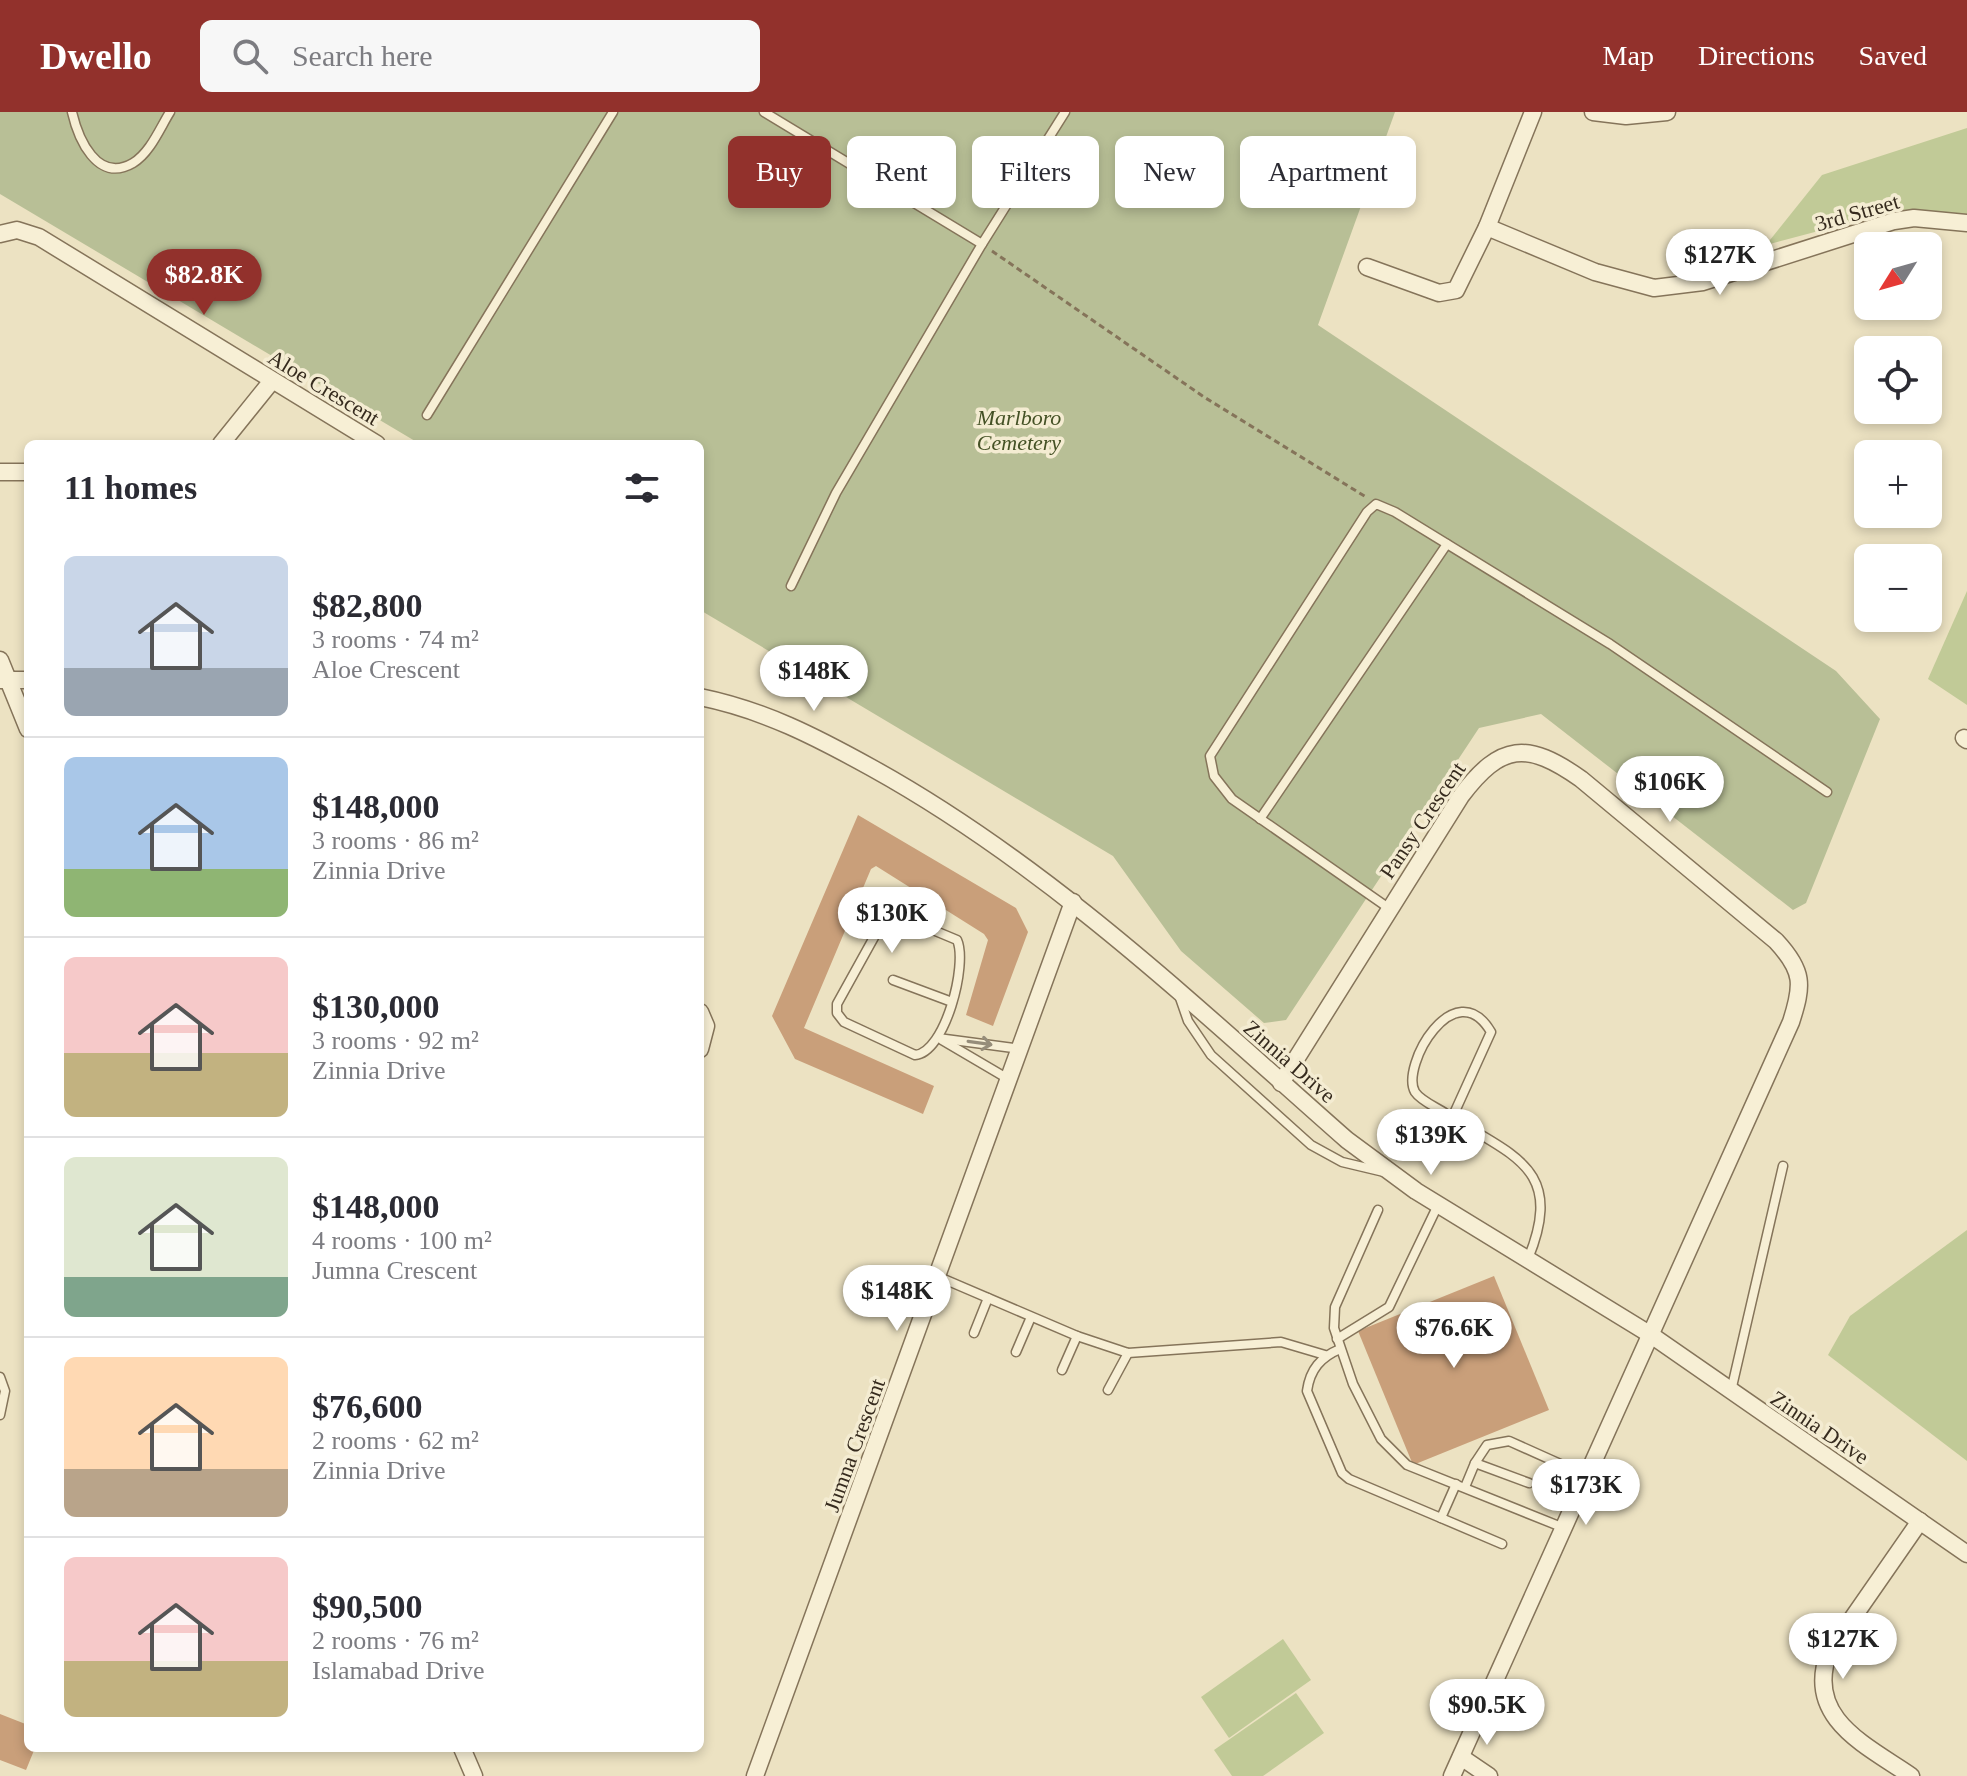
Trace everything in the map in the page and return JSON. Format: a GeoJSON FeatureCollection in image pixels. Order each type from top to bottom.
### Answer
{"type":"FeatureCollection","features":[{"type":"Feature","properties":{"kind":"street"},"geometry":{"type":"LineString","coordinates":[[1367,267],[1439,293],[1452,293],[1461,285],[1533,112]]}},
{"type":"Feature","properties":{"kind":"street"},"geometry":{"type":"LineString","coordinates":[[1593,112],[1626,116],[1667,112]]}},
{"type":"Feature","properties":{"kind":"street","name":"3rd Street"},"geometry":{"type":"LineString","coordinates":[[1487,227],[1595,272],[1654,288],[1703,282],[1894,221],[1914,218],[1967,223]]}},
{"type":"Feature","properties":{"kind":"street","name":"Aloe Crescent"},"geometry":{"type":"LineString","coordinates":[[0,234],[17,230],[39,237],[370,440]]}},
{"type":"Feature","properties":{"kind":"street"},"geometry":{"type":"LineString","coordinates":[[224,440],[271,382]]}},
{"type":"Feature","properties":{"kind":"street"},"geometry":{"type":"LineString","coordinates":[[0,472],[24,472]]}},
{"type":"Feature","properties":{"kind":"street"},"geometry":{"type":"LineString","coordinates":[[0,660],[3,680],[24,721]]}},
{"type":"Feature","properties":{"kind":"street"},"geometry":{"type":"LineString","coordinates":[[3,680],[24,680]]}},
{"type":"Feature","properties":{"kind":"street","name":"Zinnia Drive"},"geometry":{"type":"LineString","coordinates":[[704,698],[767,713],[817,737],[973,829],[1073,902],[1281,1083],[1393,1174],[1438,1205],[1651,1335],[1967,1554]]}},
{"type":"Feature","properties":{"kind":"street","name":"Pansy Crescent"},"geometry":{"type":"LineString","coordinates":[[1281,1083],[1479,771],[1501,756],[1525,752],[1560,764],[1729,900],[1791,959],[1800,978],[1791,1022],[1651,1335]]}},
{"type":"Feature","properties":{"kind":"street","name":"Jumna Crescent"},"geometry":{"type":"LineString","coordinates":[[755,1776],[1073,902]]}},
{"type":"Feature","properties":{"kind":"street"},"geometry":{"type":"LineString","coordinates":[[1452,1776],[1651,1335]]}},
{"type":"Feature","properties":{"kind":"street"},"geometry":{"type":"LineString","coordinates":[[1911,1776],[1836,1721],[1824,1694],[1823,1669],[1829,1652],[1920,1521]]}},
{"type":"Feature","properties":{"kind":"street"},"geometry":{"type":"LineString","coordinates":[[464,1752],[474,1776]]}},
{"type":"Feature","properties":{"kind":"street"},"geometry":{"type":"LineString","coordinates":[[1461,1757],[1489,1776]]}},
{"type":"Feature","properties":{"kind":"lane"},"geometry":{"type":"LineString","coordinates":[[72,112],[86,151],[98,162],[122,167],[134,163],[144,153],[170,112]]}},
{"type":"Feature","properties":{"kind":"lane"},"geometry":{"type":"LineString","coordinates":[[427,415],[613,112]]}},
{"type":"Feature","properties":{"kind":"lane"},"geometry":{"type":"LineString","coordinates":[[764,112],[982,244]]}},
{"type":"Feature","properties":{"kind":"lane"},"geometry":{"type":"LineString","coordinates":[[791,586],[836,493],[982,244],[1065,112]]}},
{"type":"Feature","properties":{"kind":"lane"},"geometry":{"type":"LineString","coordinates":[[1390,909],[1223,791],[1212,769],[1213,747],[1367,512],[1376,504],[1395,512],[1610,644],[1827,792]]}},
{"type":"Feature","properties":{"kind":"lane"},"geometry":{"type":"LineString","coordinates":[[1260,819],[1447,544]]}},
{"type":"Feature","properties":{"kind":"lane"},"geometry":{"type":"LineString","coordinates":[[897,915],[957,940],[962,957],[952,1002],[930,1052],[915,1055],[844,1022],[837,1013],[837,1004],[883,921],[897,915]]}},
{"type":"Feature","properties":{"kind":"lane"},"geometry":{"type":"LineString","coordinates":[[893,980],[952,1002]]}},
{"type":"Feature","properties":{"kind":"lane"},"geometry":{"type":"LineString","coordinates":[[1179,993],[1188,1021],[1211,1055],[1311,1145],[1342,1162],[1393,1174]]}},
{"type":"Feature","properties":{"kind":"lane"},"geometry":{"type":"LineString","coordinates":[[1452,1118],[1491,1032],[1476,1014],[1460,1011],[1450,1013],[1440,1021],[1416,1061],[1413,1074],[1417,1095],[1452,1118],[1515,1155],[1540,1191],[1543,1209],[1539,1231],[1528,1259]]}},
{"type":"Feature","properties":{"kind":"lane"},"geometry":{"type":"LineString","coordinates":[[938,1038],[1021,1049]]}},
{"type":"Feature","properties":{"kind":"lane"},"geometry":{"type":"LineString","coordinates":[[938,1038],[1010,1080]]}},
{"type":"Feature","properties":{"kind":"lane"},"geometry":{"type":"LineString","coordinates":[[1731,1392],[1783,1166]]}},
{"type":"Feature","properties":{"kind":"lane"},"geometry":{"type":"LineString","coordinates":[[1438,1205],[1389,1307],[1325,1355],[1309,1376],[1307,1391],[1342,1473],[1349,1479],[1502,1544]]}},
{"type":"Feature","properties":{"kind":"lane"},"geometry":{"type":"LineString","coordinates":[[1378,1210],[1335,1307],[1338,1344],[1381,1439],[1407,1465],[1564,1528]]}},
{"type":"Feature","properties":{"kind":"lane"},"geometry":{"type":"LineString","coordinates":[[939,1277],[1077,1336],[1128,1353],[1281,1342],[1325,1355]]}},
{"type":"Feature","properties":{"kind":"lane"},"geometry":{"type":"LineString","coordinates":[[974,1333],[988,1298]]}},
{"type":"Feature","properties":{"kind":"lane"},"geometry":{"type":"LineString","coordinates":[[1016,1352],[1031,1317]]}},
{"type":"Feature","properties":{"kind":"lane"},"geometry":{"type":"LineString","coordinates":[[1062,1370],[1077,1336]]}},
{"type":"Feature","properties":{"kind":"lane"},"geometry":{"type":"LineString","coordinates":[[1108,1390],[1128,1353]]}},
{"type":"Feature","properties":{"kind":"lane"},"geometry":{"type":"LineString","coordinates":[[0,1377],[5,1391],[0,1415]]}},
{"type":"Feature","properties":{"kind":"lane"},"geometry":{"type":"LineString","coordinates":[[1441,1518],[1487,1445],[1509,1441],[1587,1476]]}},
{"type":"Feature","properties":{"kind":"lane"},"geometry":{"type":"LineString","coordinates":[[1475,1463],[1529,1483]]}},
{"type":"Feature","properties":{"kind":"path"},"geometry":{"type":"LineString","coordinates":[[982,244],[1204,397],[1376,504]]}},
{"type":"Feature","properties":{"kind":"green space","name":"Marlboro Cemetery"},"geometry":{"type":"Polygon","coordinates":[[[0,112],[1395,112],[1386,136],[1240,136],[1240,208],[1360,208],[1318,325],[1836,671],[1880,719],[1806,903],[1793,910],[1541,714],[1479,728],[1286,1020],[1264,1023],[1181,951],[1113,856],[704,612],[704,440],[413,440],[0,194],[0,112]]]}},
{"type":"Feature","properties":{"kind":"green space"},"geometry":{"type":"Polygon","coordinates":[[[1967,128],[1967,222],[1894,211],[1766,245],[1822,175],[1967,128]]]}},
{"type":"Feature","properties":{"kind":"green space"},"geometry":{"type":"Polygon","coordinates":[[[1967,591],[1967,705],[1928,679],[1967,591]]]}},
{"type":"Feature","properties":{"kind":"green space"},"geometry":{"type":"Polygon","coordinates":[[[1967,1230],[1967,1461],[1828,1355],[1850,1316],[1967,1230]]]}},
{"type":"Feature","properties":{"kind":"green space"},"geometry":{"type":"Polygon","coordinates":[[[1283,1639],[1311,1680],[1229,1738],[1201,1697],[1283,1639]]]}},
{"type":"Feature","properties":{"kind":"green space"},"geometry":{"type":"Polygon","coordinates":[[[1296,1693],[1324,1733],[1263,1776],[1232,1776],[1214,1750],[1296,1693]]]}},
{"type":"Feature","properties":{"kind":"building"},"geometry":{"type":"Polygon","coordinates":[[[858,815],[1016,908],[1028,932],[993,1026],[966,1015],[988,940],[984,934],[876,866],[871,869],[804,1028],[934,1086],[923,1114],[795,1059],[772,1016],[858,815]]]}},
{"type":"Feature","properties":{"kind":"building"},"geometry":{"type":"Polygon","coordinates":[[[1494,1276],[1549,1410],[1413,1465],[1358,1331],[1494,1276]]]}},
{"type":"Feature","properties":{"kind":"building"},"geometry":{"type":"Polygon","coordinates":[[[0,1714],[24,1723],[24,1752],[33,1752],[26,1770],[0,1760],[0,1714]]]}}]}
